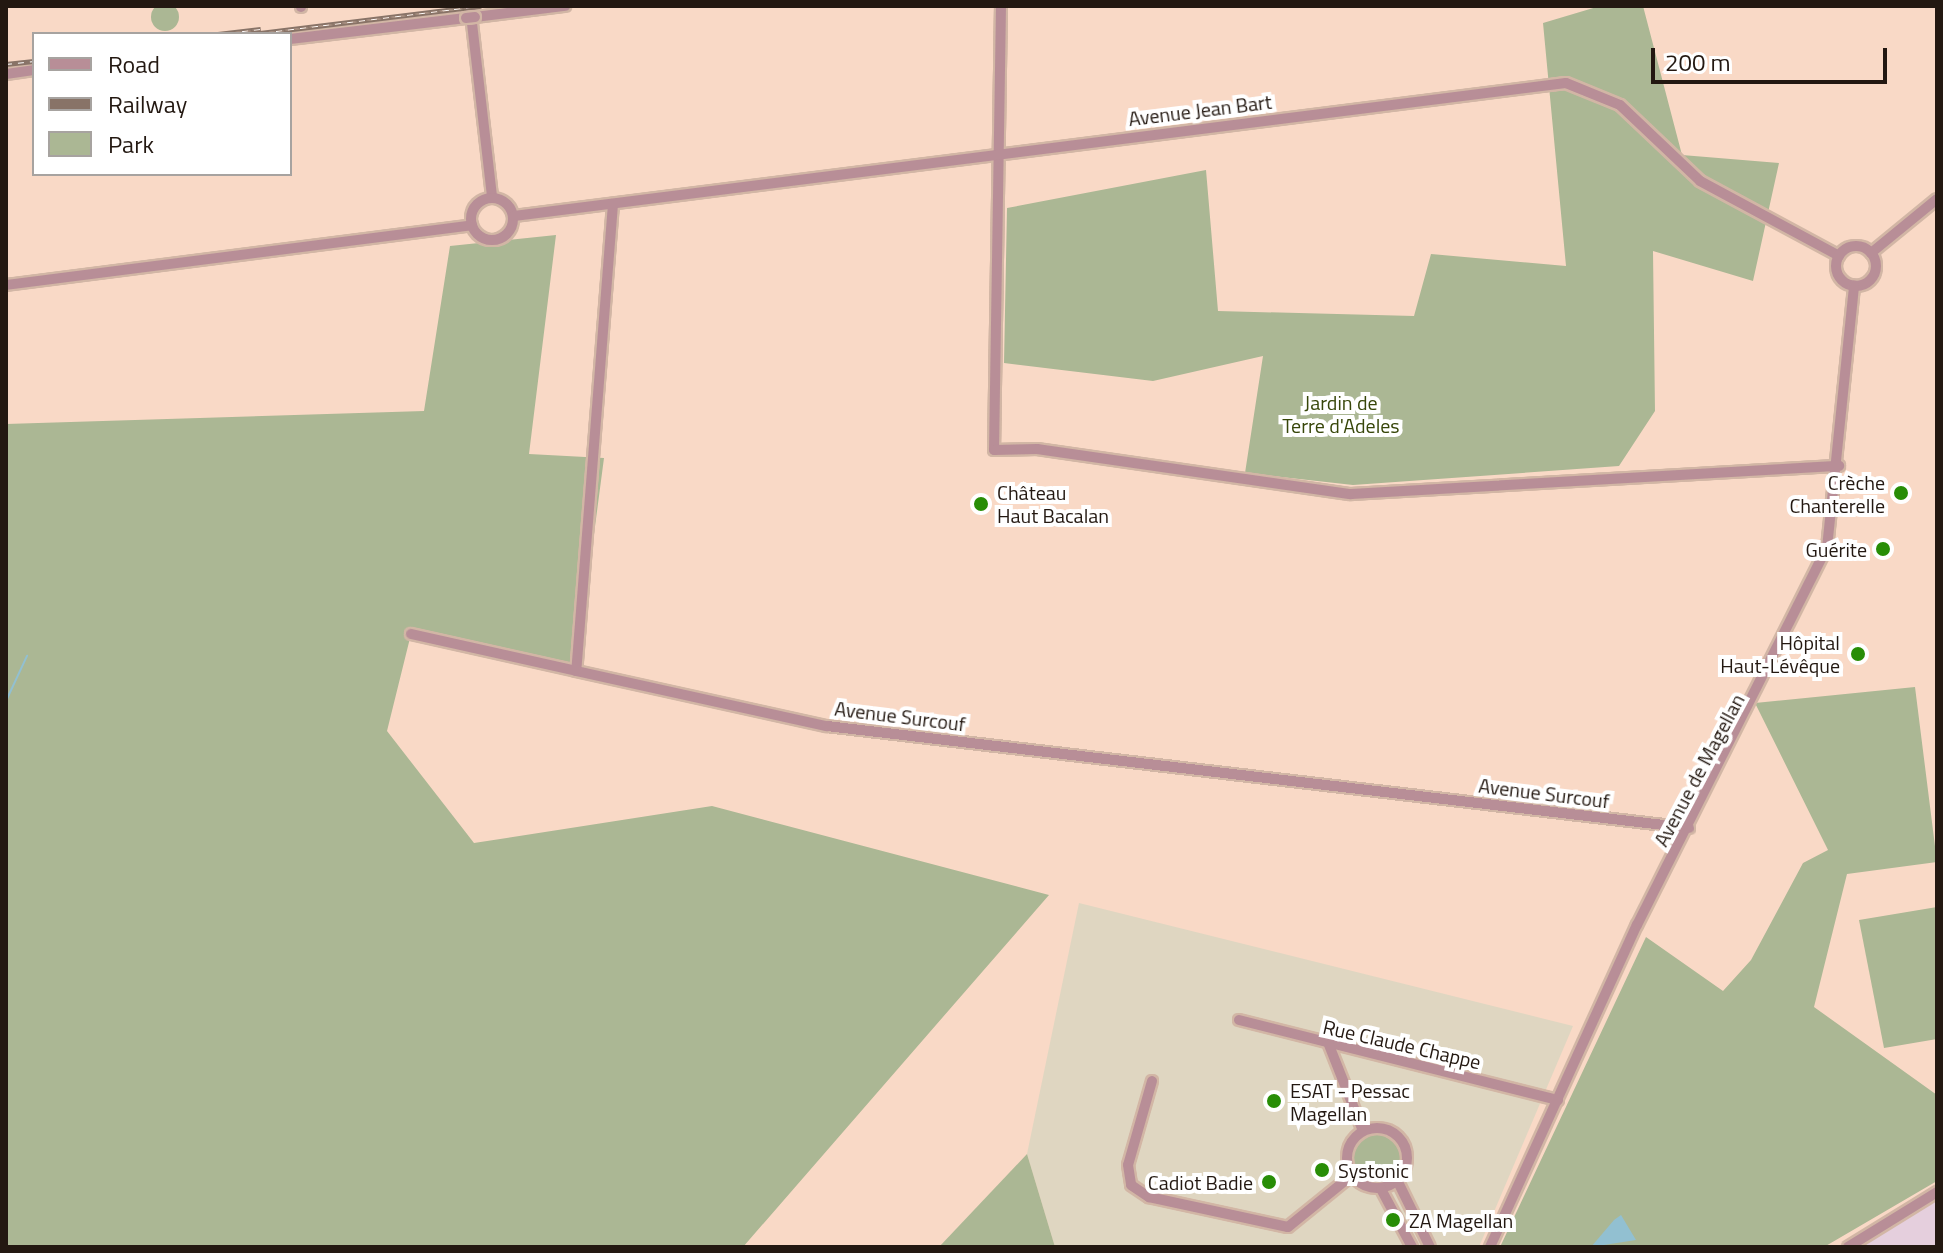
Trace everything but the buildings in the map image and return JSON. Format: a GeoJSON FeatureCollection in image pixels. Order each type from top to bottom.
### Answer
{"type":"FeatureCollection","features":[{"type":"Feature","properties":{"kind":"street"},"geometry":{"type":"LineString","coordinates":[[6,285],[472,225],[493,240],[506,235],[514,216],[492,197],[470,6]]}},
{"type":"Feature","properties":{"kind":"street"},"geometry":{"type":"LineString","coordinates":[[292,39],[565,6]]}},
{"type":"Feature","properties":{"kind":"street"},"geometry":{"type":"LineString","coordinates":[[1001,6],[994,450],[1037,449],[1351,494],[1839,466]]}},
{"type":"Feature","properties":{"kind":"street"},"geometry":{"type":"LineString","coordinates":[[6,74],[32,70]]}},
{"type":"Feature","properties":{"kind":"street","name":"Avenue Jean Bart"},"geometry":{"type":"LineString","coordinates":[[514,216],[1566,83],[1620,105],[1700,181],[1839,256]]}},
{"type":"Feature","properties":{"kind":"street"},"geometry":{"type":"LineString","coordinates":[[472,225],[475,206],[492,197]]}},
{"type":"Feature","properties":{"kind":"street"},"geometry":{"type":"LineString","coordinates":[[1871,253],[1937,199]]}},
{"type":"Feature","properties":{"kind":"street"},"geometry":{"type":"LineString","coordinates":[[576,671],[613,204]]}},
{"type":"Feature","properties":{"kind":"street"},"geometry":{"type":"LineString","coordinates":[[1854,246],[1871,253],[1875,272],[1854,285],[1839,275],[1839,256],[1854,246]]}},
{"type":"Feature","properties":{"kind":"street","name":"Avenue de Magellan"},"geometry":{"type":"LineString","coordinates":[[1490,1247],[1689,828],[1819,567],[1839,466],[1854,285]]}},
{"type":"Feature","properties":{"kind":"street","name":"Avenue Surcouf"},"geometry":{"type":"LineString","coordinates":[[411,634],[827,726],[1689,828]]}},
{"type":"Feature","properties":{"kind":"street","name":"Rue Claude Chappe"},"geometry":{"type":"LineString","coordinates":[[1239,1020],[1558,1100]]}},
{"type":"Feature","properties":{"kind":"street"},"geometry":{"type":"LineString","coordinates":[[1329,1045],[1363,1131]]}},
{"type":"Feature","properties":{"kind":"street"},"geometry":{"type":"LineString","coordinates":[[1152,1081],[1128,1165],[1131,1185],[1149,1197],[1288,1227],[1352,1175]]}},
{"type":"Feature","properties":{"kind":"street"},"geometry":{"type":"LineString","coordinates":[[1352,1175],[1350,1145],[1363,1131],[1380,1128],[1405,1144],[1408,1159],[1398,1182],[1381,1189]]}},
{"type":"Feature","properties":{"kind":"street"},"geometry":{"type":"LineString","coordinates":[[1352,1175],[1381,1189],[1412,1247]]}},
{"type":"Feature","properties":{"kind":"street"},"geometry":{"type":"LineString","coordinates":[[1398,1182],[1430,1247]]}},
{"type":"Feature","properties":{"kind":"street"},"geometry":{"type":"LineString","coordinates":[[1848,1247],[1937,1192]]}},
{"type":"Feature","properties":{"kind":"shaded area"},"geometry":{"type":"Polygon","coordinates":[[[1079,903],[1573,1026],[1479,1247],[1055,1247],[1027,1154],[1079,903]]]}},
{"type":"Feature","properties":{"kind":"shaded area"},"geometry":{"type":"Polygon","coordinates":[[[1937,1200],[1937,1247],[1860,1247],[1937,1200]]]}},
{"type":"Feature","properties":{"kind":"green space"},"geometry":{"type":"Polygon","coordinates":[[[165,3],[175,7],[179,17],[175,27],[165,31],[155,27],[151,17],[155,7],[165,3]]]}},
{"type":"Feature","properties":{"kind":"green space","name":"Jardin de Terre d'Adeles"},"geometry":{"type":"Polygon","coordinates":[[[1600,6],[1643,6],[1682,155],[1779,163],[1753,281],[1653,251],[1655,411],[1619,466],[1353,485],[1245,473],[1263,356],[1153,381],[1004,363],[1007,208],[1206,170],[1218,311],[1414,316],[1431,254],[1566,266],[1543,23],[1600,6]]]}},
{"type":"Feature","properties":{"kind":"green space"},"geometry":{"type":"Polygon","coordinates":[[[556,235],[529,454],[604,458],[576,671],[411,634],[387,731],[474,843],[712,806],[1049,895],[743,1247],[6,1247],[6,424],[424,411],[450,246],[556,235]]]}},
{"type":"Feature","properties":{"kind":"green space"},"geometry":{"type":"Polygon","coordinates":[[[1915,687],[1937,862],[1847,874],[1814,1007],[1937,1095],[1937,1181],[1824,1247],[1500,1247],[1646,937],[1723,991],[1751,960],[1803,863],[1828,850],[1755,703],[1915,687]]]}},
{"type":"Feature","properties":{"kind":"green space"},"geometry":{"type":"Polygon","coordinates":[[[1937,907],[1937,1039],[1884,1048],[1859,920],[1937,907]]]}},
{"type":"Feature","properties":{"kind":"green space"},"geometry":{"type":"Polygon","coordinates":[[[1377,1133],[1395,1140],[1402,1158],[1395,1176],[1377,1183],[1359,1176],[1352,1158],[1359,1140],[1377,1133]]]}},
{"type":"Feature","properties":{"kind":"green space"},"geometry":{"type":"Polygon","coordinates":[[[1027,1154],[1055,1247],[939,1247],[1027,1154]]]}},
{"type":"Feature","properties":{"kind":"water"},"geometry":{"type":"Polygon","coordinates":[[[1621,1215],[1636,1240],[1591,1247],[1614,1220],[1621,1215]]]}},
{"type":"Feature","properties":{"kind":"waterway"},"geometry":{"type":"LineString","coordinates":[[6,701],[27,656]]}},
{"type":"Feature","properties":{"kind":"railway"},"geometry":{"type":"LineString","coordinates":[[268,32],[481,6]]}},
{"type":"Feature","properties":{"kind":"railway"},"geometry":{"type":"LineString","coordinates":[[235,32],[261,29]]}},
{"type":"Feature","properties":{"kind":"railway"},"geometry":{"type":"LineString","coordinates":[[6,64],[32,61]]}},
{"type":"Feature","properties":{"kind":"place","name":"Crèche Chanterelle"},"geometry":{"type":"Point","coordinates":[1901,493]}},
{"type":"Feature","properties":{"kind":"place","name":"Château Haut Bacalan"},"geometry":{"type":"Point","coordinates":[981,504]}},
{"type":"Feature","properties":{"kind":"place","name":"Guérite"},"geometry":{"type":"Point","coordinates":[1883,549]}},
{"type":"Feature","properties":{"kind":"place","name":"Hôpital Haut-Lévêque"},"geometry":{"type":"Point","coordinates":[1858,654]}},
{"type":"Feature","properties":{"kind":"place","name":"ESAT - Pessac Magellan"},"geometry":{"type":"Point","coordinates":[1274,1101]}},
{"type":"Feature","properties":{"kind":"place","name":"Systonic"},"geometry":{"type":"Point","coordinates":[1322,1170]}},
{"type":"Feature","properties":{"kind":"place","name":"Cadiot Badie"},"geometry":{"type":"Point","coordinates":[1269,1182]}},
{"type":"Feature","properties":{"kind":"place","name":"ZA Magellan"},"geometry":{"type":"Point","coordinates":[1393,1220]}}]}
